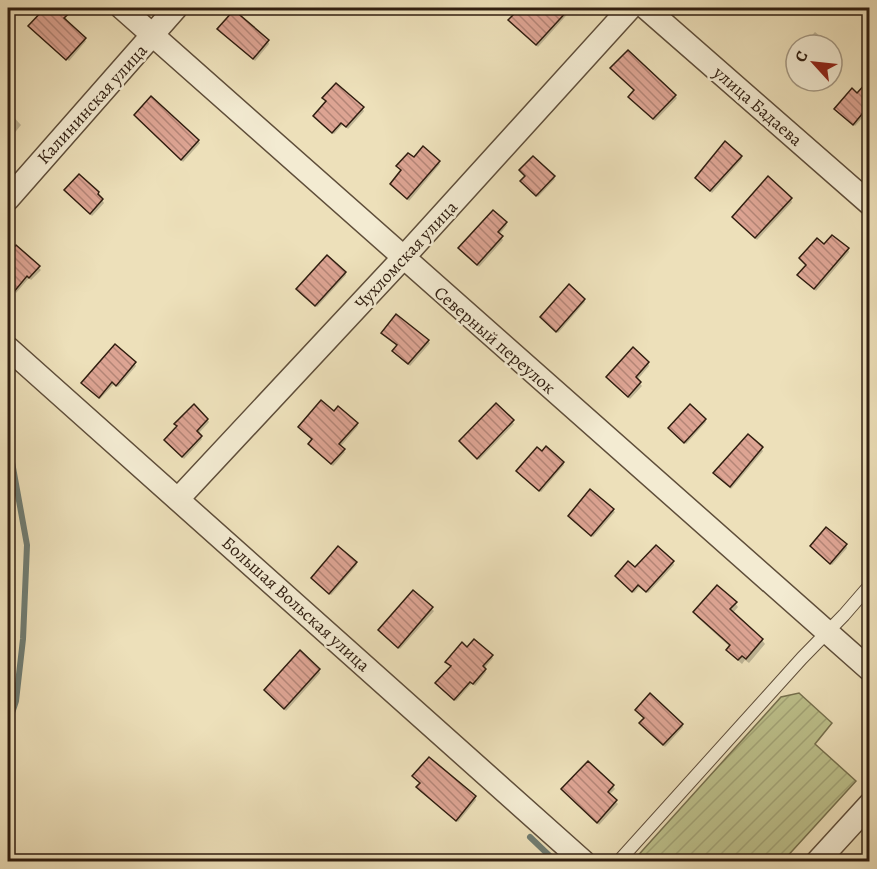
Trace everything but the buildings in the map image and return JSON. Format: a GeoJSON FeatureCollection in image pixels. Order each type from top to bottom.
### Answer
{"type":"FeatureCollection","features":[{"type":"Feature","properties":{"kind":"street","name":"Северный переулок"},"geometry":{"type":"LineString","coordinates":[[122,8],[870,670]]}},
{"type":"Feature","properties":{"kind":"street","name":"Калининская улица"},"geometry":{"type":"LineString","coordinates":[[8,199],[176,8]]}},
{"type":"Feature","properties":{"kind":"street","name":"Чухломская улица"},"geometry":{"type":"LineString","coordinates":[[178,499],[403,258],[630,8]]}},
{"type":"Feature","properties":{"kind":"street","name":"улица Бадаева"},"geometry":{"type":"LineString","coordinates":[[646,8],[870,204]]}},
{"type":"Feature","properties":{"kind":"street","name":"Большая Вольская улица"},"geometry":{"type":"LineString","coordinates":[[8,348],[584,861]]}},
{"type":"Feature","properties":{"kind":"street"},"geometry":{"type":"LineString","coordinates":[[817,861],[870,804]]}},
{"type":"Feature","properties":{"kind":"lane"},"geometry":{"type":"LineString","coordinates":[[618,861],[870,585]]}},
{"type":"Feature","properties":{"kind":"green space"},"geometry":{"type":"Polygon","coordinates":[[[799,693],[832,723],[815,744],[856,781],[783,861],[633,861],[781,697],[799,693]]]}},
{"type":"Feature","properties":{"kind":"waterway"},"geometry":{"type":"LineString","coordinates":[[8,409],[12,462],[27,545],[23,639],[16,701],[12,713],[8,779],[11,801],[8,812],[10,862]]}},
{"type":"Feature","properties":{"kind":"waterway"},"geometry":{"type":"LineString","coordinates":[[530,837],[556,862]]}}]}
